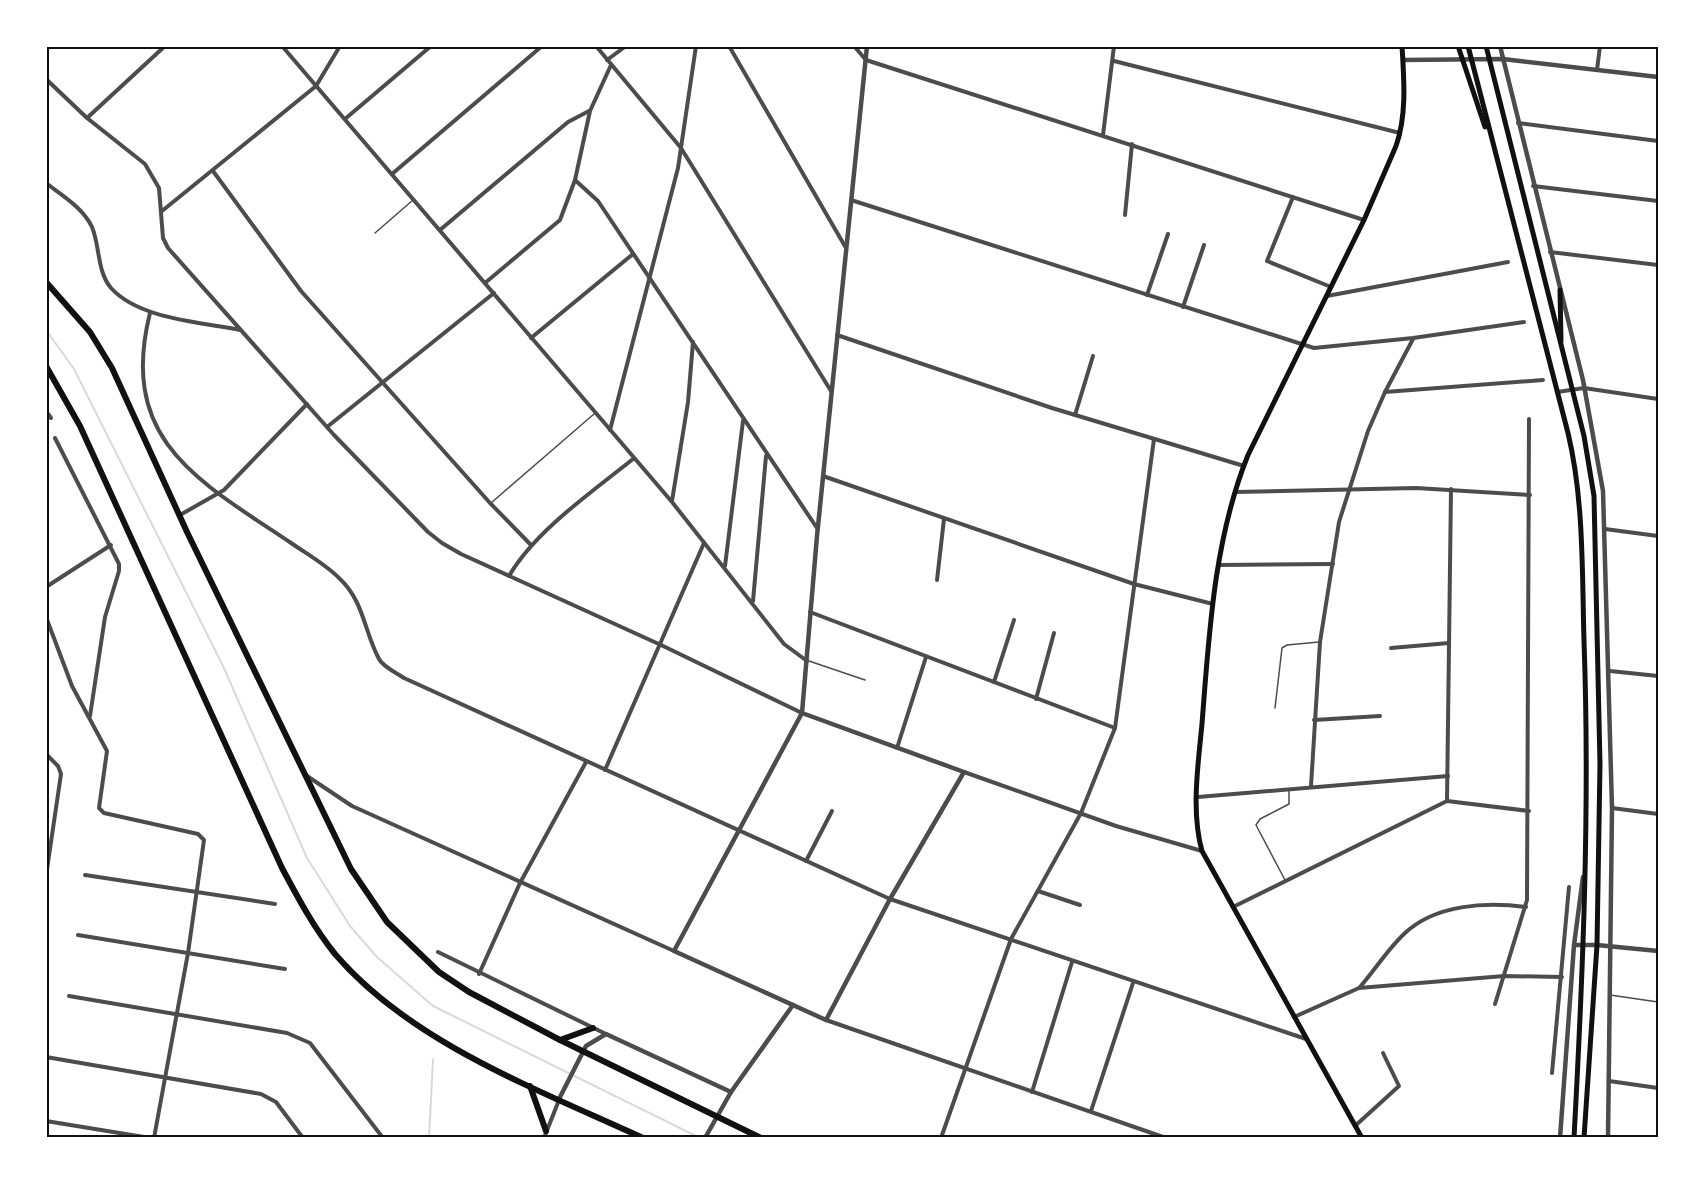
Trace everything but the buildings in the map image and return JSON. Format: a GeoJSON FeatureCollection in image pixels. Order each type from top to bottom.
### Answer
{"type":"FeatureCollection","features":[{"type":"Feature","properties":{"kind":"highway"},"geometry":{"type":"LineString","coordinates":[[46,282],[90,332],[112,368],[179,516],[351,869],[365,894],[393,928],[439,972],[462,987],[560,1040],[761,1137]]}},
{"type":"Feature","properties":{"kind":"highway"},"geometry":{"type":"LineString","coordinates":[[46,366],[80,426],[282,868],[321,934],[353,973],[402,1014],[455,1047],[530,1086],[643,1137]]}},
{"type":"Feature","properties":{"kind":"highway"},"geometry":{"type":"LineString","coordinates":[[560,1040],[593,1028]]}},
{"type":"Feature","properties":{"kind":"highway"},"geometry":{"type":"LineString","coordinates":[[530,1086],[545,1134]]}},
{"type":"Feature","properties":{"kind":"main road"},"geometry":{"type":"LineString","coordinates":[[1362,1137],[1202,851],[1197,832],[1198,797],[1213,604],[1219,565],[1236,492],[1244,466],[1364,220],[1400,133],[1402,46]]}},
{"type":"Feature","properties":{"kind":"main road"},"geometry":{"type":"LineString","coordinates":[[1458,46],[1497,162]]}},
{"type":"Feature","properties":{"kind":"main road"},"geometry":{"type":"LineString","coordinates":[[1468,46],[1569,437],[1578,500],[1587,724],[1585,944],[1574,1137]]}},
{"type":"Feature","properties":{"kind":"main road"},"geometry":{"type":"LineString","coordinates":[[1486,46],[1584,436],[1594,496],[1600,764],[1597,945],[1584,1137]]}},
{"type":"Feature","properties":{"kind":"main road"},"geometry":{"type":"LineString","coordinates":[[1560,290],[1561,349]]}},
{"type":"Feature","properties":{"kind":"street"},"geometry":{"type":"LineString","coordinates":[[87,118],[165,46]]}},
{"type":"Feature","properties":{"kind":"street"},"geometry":{"type":"LineString","coordinates":[[162,211],[316,86],[340,46]]}},
{"type":"Feature","properties":{"kind":"street"},"geometry":{"type":"LineString","coordinates":[[345,119],[431,46]]}},
{"type":"Feature","properties":{"kind":"street"},"geometry":{"type":"LineString","coordinates":[[392,174],[542,46]]}},
{"type":"Feature","properties":{"kind":"street"},"geometry":{"type":"LineString","coordinates":[[596,46],[681,148],[831,391]]}},
{"type":"Feature","properties":{"kind":"street"},"geometry":{"type":"LineString","coordinates":[[607,60],[626,46]]}},
{"type":"Feature","properties":{"kind":"street"},"geometry":{"type":"LineString","coordinates":[[609,430],[651,279],[681,148],[696,46]]}},
{"type":"Feature","properties":{"kind":"street"},"geometry":{"type":"LineString","coordinates":[[729,46],[846,248]]}},
{"type":"Feature","properties":{"kind":"street"},"geometry":{"type":"LineString","coordinates":[[854,46],[866,60],[1364,220]]}},
{"type":"Feature","properties":{"kind":"street"},"geometry":{"type":"LineString","coordinates":[[674,951],[802,713],[831,391],[867,46]]}},
{"type":"Feature","properties":{"kind":"street"},"geometry":{"type":"LineString","coordinates":[[1103,135],[1114,61],[1114,46]]}},
{"type":"Feature","properties":{"kind":"street"},"geometry":{"type":"LineString","coordinates":[[1500,46],[1584,388],[1603,491],[1610,671],[1612,808],[1608,945],[1608,1137]]}},
{"type":"Feature","properties":{"kind":"street"},"geometry":{"type":"LineString","coordinates":[[1597,70],[1600,46]]}},
{"type":"Feature","properties":{"kind":"street"},"geometry":{"type":"LineString","coordinates":[[284,47],[672,502],[784,644],[807,661]]}},
{"type":"Feature","properties":{"kind":"street"},"geometry":{"type":"LineString","coordinates":[[1403,60],[1503,59],[1659,77]]}},
{"type":"Feature","properties":{"kind":"street"},"geometry":{"type":"LineString","coordinates":[[1114,61],[1400,133]]}},
{"type":"Feature","properties":{"kind":"street"},"geometry":{"type":"LineString","coordinates":[[485,283],[558,223],[566,210],[590,111],[611,65]]}},
{"type":"Feature","properties":{"kind":"street"},"geometry":{"type":"LineString","coordinates":[[46,79],[87,118],[145,164],[159,188],[163,238],[168,248],[327,427],[428,532],[461,554],[661,645],[802,713],[897,749],[1081,813],[1202,851]]}},
{"type":"Feature","properties":{"kind":"street"},"geometry":{"type":"LineString","coordinates":[[440,230],[568,122],[590,111]]}},
{"type":"Feature","properties":{"kind":"street"},"geometry":{"type":"LineString","coordinates":[[1518,123],[1659,141]]}},
{"type":"Feature","properties":{"kind":"street"},"geometry":{"type":"LineString","coordinates":[[1125,215],[1132,144]]}},
{"type":"Feature","properties":{"kind":"street"},"geometry":{"type":"LineString","coordinates":[[213,171],[301,291],[490,503],[531,545]]}},
{"type":"Feature","properties":{"kind":"street"},"geometry":{"type":"LineString","coordinates":[[575,180],[592,193],[693,342],[743,421],[818,528]]}},
{"type":"Feature","properties":{"kind":"street"},"geometry":{"type":"LineString","coordinates":[[46,183],[85,215],[92,227],[102,271],[111,288],[123,299],[150,313],[240,330]]}},
{"type":"Feature","properties":{"kind":"street"},"geometry":{"type":"LineString","coordinates":[[1533,186],[1659,201]]}},
{"type":"Feature","properties":{"kind":"street"},"geometry":{"type":"LineString","coordinates":[[1293,197],[1267,261],[1331,287]]}},
{"type":"Feature","properties":{"kind":"street"},"geometry":{"type":"LineString","coordinates":[[851,201],[1302,345],[1321,348],[1524,322]]}},
{"type":"Feature","properties":{"kind":"street"},"geometry":{"type":"LineString","coordinates":[[1147,295],[1168,234]]}},
{"type":"Feature","properties":{"kind":"street"},"geometry":{"type":"LineString","coordinates":[[1183,307],[1204,245]]}},
{"type":"Feature","properties":{"kind":"street"},"geometry":{"type":"LineString","coordinates":[[1550,252],[1659,265]]}},
{"type":"Feature","properties":{"kind":"street"},"geometry":{"type":"LineString","coordinates":[[531,338],[633,254]]}},
{"type":"Feature","properties":{"kind":"street"},"geometry":{"type":"LineString","coordinates":[[1327,296],[1508,261]]}},
{"type":"Feature","properties":{"kind":"street"},"geometry":{"type":"LineString","coordinates":[[327,427],[494,293]]}},
{"type":"Feature","properties":{"kind":"street"},"geometry":{"type":"LineString","coordinates":[[150,313],[141,356],[141,377],[148,406],[168,445],[195,476],[217,494],[340,579],[359,606],[379,661],[404,678],[890,899],[1133,983],[1306,1039]]}},
{"type":"Feature","properties":{"kind":"street"},"geometry":{"type":"LineString","coordinates":[[837,334],[1075,415],[1244,466]]}},
{"type":"Feature","properties":{"kind":"street"},"geometry":{"type":"LineString","coordinates":[[1311,786],[1320,642],[1348,488],[1385,392],[1413,338]]}},
{"type":"Feature","properties":{"kind":"street"},"geometry":{"type":"LineString","coordinates":[[672,502],[688,402],[693,342]]}},
{"type":"Feature","properties":{"kind":"street"},"geometry":{"type":"LineString","coordinates":[[1075,415],[1093,356]]}},
{"type":"Feature","properties":{"kind":"street"},"geometry":{"type":"LineString","coordinates":[[1385,392],[1543,380]]}},
{"type":"Feature","properties":{"kind":"street"},"geometry":{"type":"LineString","coordinates":[[1557,392],[1584,388],[1659,399]]}},
{"type":"Feature","properties":{"kind":"street"},"geometry":{"type":"LineString","coordinates":[[179,516],[217,494],[307,404]]}},
{"type":"Feature","properties":{"kind":"street"},"geometry":{"type":"LineString","coordinates":[[46,411],[51,418]]}},
{"type":"Feature","properties":{"kind":"street"},"geometry":{"type":"LineString","coordinates":[[1495,1004],[1526,907],[1529,811],[1529,419]]}},
{"type":"Feature","properties":{"kind":"street"},"geometry":{"type":"LineString","coordinates":[[725,567],[743,421]]}},
{"type":"Feature","properties":{"kind":"street"},"geometry":{"type":"LineString","coordinates":[[55,438],[111,545],[119,571],[105,617],[90,716]]}},
{"type":"Feature","properties":{"kind":"street"},"geometry":{"type":"LineString","coordinates":[[941,1137],[1011,939],[1081,813],[1115,728],[1154,439]]}},
{"type":"Feature","properties":{"kind":"street"},"geometry":{"type":"LineString","coordinates":[[753,602],[763,513],[766,454]]}},
{"type":"Feature","properties":{"kind":"street"},"geometry":{"type":"LineString","coordinates":[[509,576],[531,545],[633,459]]}},
{"type":"Feature","properties":{"kind":"street"},"geometry":{"type":"LineString","coordinates":[[823,476],[1134,584],[1213,604]]}},
{"type":"Feature","properties":{"kind":"street"},"geometry":{"type":"LineString","coordinates":[[1236,492],[1348,488],[1451,489],[1530,495]]}},
{"type":"Feature","properties":{"kind":"street"},"geometry":{"type":"LineString","coordinates":[[1447,801],[1451,489]]}},
{"type":"Feature","properties":{"kind":"street"},"geometry":{"type":"LineString","coordinates":[[937,580],[944,519]]}},
{"type":"Feature","properties":{"kind":"street"},"geometry":{"type":"LineString","coordinates":[[1605,529],[1659,536]]}},
{"type":"Feature","properties":{"kind":"street"},"geometry":{"type":"LineString","coordinates":[[605,770],[704,543]]}},
{"type":"Feature","properties":{"kind":"street"},"geometry":{"type":"LineString","coordinates":[[46,587],[111,545]]}},
{"type":"Feature","properties":{"kind":"street"},"geometry":{"type":"LineString","coordinates":[[1219,565],[1333,564]]}},
{"type":"Feature","properties":{"kind":"street"},"geometry":{"type":"LineString","coordinates":[[810,612],[1115,728]]}},
{"type":"Feature","properties":{"kind":"street"},"geometry":{"type":"LineString","coordinates":[[46,617],[72,686],[90,716],[106,751],[98,806],[101,811],[203,837],[204,846],[188,953],[154,1137]]}},
{"type":"Feature","properties":{"kind":"street"},"geometry":{"type":"LineString","coordinates":[[994,682],[1014,620]]}},
{"type":"Feature","properties":{"kind":"street"},"geometry":{"type":"LineString","coordinates":[[1036,699],[1054,633]]}},
{"type":"Feature","properties":{"kind":"street"},"geometry":{"type":"LineString","coordinates":[[1390,648],[1449,643]]}},
{"type":"Feature","properties":{"kind":"street"},"geometry":{"type":"LineString","coordinates":[[897,749],[926,657]]}},
{"type":"Feature","properties":{"kind":"street"},"geometry":{"type":"LineString","coordinates":[[1610,671],[1659,676]]}},
{"type":"Feature","properties":{"kind":"street"},"geometry":{"type":"LineString","coordinates":[[1314,720],[1380,716]]}},
{"type":"Feature","properties":{"kind":"street"},"geometry":{"type":"LineString","coordinates":[[46,754],[58,766],[61,774],[46,876]]}},
{"type":"Feature","properties":{"kind":"street"},"geometry":{"type":"LineString","coordinates":[[479,974],[520,883],[586,762]]}},
{"type":"Feature","properties":{"kind":"street"},"geometry":{"type":"LineString","coordinates":[[826,1020],[890,899],[964,772]]}},
{"type":"Feature","properties":{"kind":"street"},"geometry":{"type":"LineString","coordinates":[[304,774],[352,806],[826,1020],[964,1070],[1166,1137]]}},
{"type":"Feature","properties":{"kind":"street"},"geometry":{"type":"LineString","coordinates":[[1198,797],[1448,776]]}},
{"type":"Feature","properties":{"kind":"street"},"geometry":{"type":"LineString","coordinates":[[1233,907],[1447,801],[1529,811]]}},
{"type":"Feature","properties":{"kind":"street"},"geometry":{"type":"LineString","coordinates":[[1612,808],[1659,814]]}},
{"type":"Feature","properties":{"kind":"street"},"geometry":{"type":"LineString","coordinates":[[806,861],[832,811]]}},
{"type":"Feature","properties":{"kind":"street"},"geometry":{"type":"LineString","coordinates":[[1560,1137],[1574,945],[1586,854]]}},
{"type":"Feature","properties":{"kind":"street"},"geometry":{"type":"LineString","coordinates":[[85,875],[197,894],[275,904]]}},
{"type":"Feature","properties":{"kind":"street"},"geometry":{"type":"LineString","coordinates":[[1552,1073],[1569,888]]}},
{"type":"Feature","properties":{"kind":"street"},"geometry":{"type":"LineString","coordinates":[[1038,891],[1080,905]]}},
{"type":"Feature","properties":{"kind":"street"},"geometry":{"type":"LineString","coordinates":[[1359,988],[1403,934],[1424,919],[1446,911],[1474,907],[1526,907]]}},
{"type":"Feature","properties":{"kind":"street"},"geometry":{"type":"LineString","coordinates":[[78,935],[285,969]]}},
{"type":"Feature","properties":{"kind":"street"},"geometry":{"type":"LineString","coordinates":[[1574,945],[1608,945],[1659,951]]}},
{"type":"Feature","properties":{"kind":"street"},"geometry":{"type":"LineString","coordinates":[[438,952],[479,974],[731,1092]]}},
{"type":"Feature","properties":{"kind":"street"},"geometry":{"type":"LineString","coordinates":[[1032,1092],[1072,962]]}},
{"type":"Feature","properties":{"kind":"street"},"geometry":{"type":"LineString","coordinates":[[1294,1017],[1359,988],[1504,976],[1562,977]]}},
{"type":"Feature","properties":{"kind":"street"},"geometry":{"type":"LineString","coordinates":[[1091,1111],[1133,983]]}},
{"type":"Feature","properties":{"kind":"street"},"geometry":{"type":"LineString","coordinates":[[69,996],[287,1033],[304,1039],[310,1043],[383,1137]]}},
{"type":"Feature","properties":{"kind":"street"},"geometry":{"type":"LineString","coordinates":[[705,1137],[731,1092],[793,1005]]}},
{"type":"Feature","properties":{"kind":"street"},"geometry":{"type":"LineString","coordinates":[[545,1134],[563,1090],[583,1051],[594,1040],[606,1034]]}},
{"type":"Feature","properties":{"kind":"street"},"geometry":{"type":"LineString","coordinates":[[1355,1126],[1399,1086],[1383,1053]]}},
{"type":"Feature","properties":{"kind":"street"},"geometry":{"type":"LineString","coordinates":[[46,1057],[261,1094],[276,1102],[303,1137]]}},
{"type":"Feature","properties":{"kind":"street"},"geometry":{"type":"LineString","coordinates":[[1609,1081],[1659,1088]]}},
{"type":"Feature","properties":{"kind":"street"},"geometry":{"type":"LineString","coordinates":[[46,1121],[150,1137]]}},
{"type":"Feature","properties":{"kind":"lane"},"geometry":{"type":"LineString","coordinates":[[375,234],[414,200]]}},
{"type":"Feature","properties":{"kind":"lane"},"geometry":{"type":"LineString","coordinates":[[490,503],[594,413]]}},
{"type":"Feature","properties":{"kind":"lane"},"geometry":{"type":"LineString","coordinates":[[1275,708],[1282,648],[1287,645],[1320,642]]}},
{"type":"Feature","properties":{"kind":"lane"},"geometry":{"type":"LineString","coordinates":[[807,661],[866,680]]}},
{"type":"Feature","properties":{"kind":"lane"},"geometry":{"type":"LineString","coordinates":[[1286,882],[1256,825],[1260,819],[1289,804],[1289,789]]}},
{"type":"Feature","properties":{"kind":"lane"},"geometry":{"type":"LineString","coordinates":[[1609,995],[1659,1002]]}},
{"type":"Feature","properties":{"kind":"waterway"},"geometry":{"type":"LineString","coordinates":[[46,330],[74,369],[223,666],[307,858],[350,926],[377,957],[433,1006],[700,1138]]}},
{"type":"Feature","properties":{"kind":"waterway"},"geometry":{"type":"LineString","coordinates":[[429,1138],[433,1059]]}}]}
